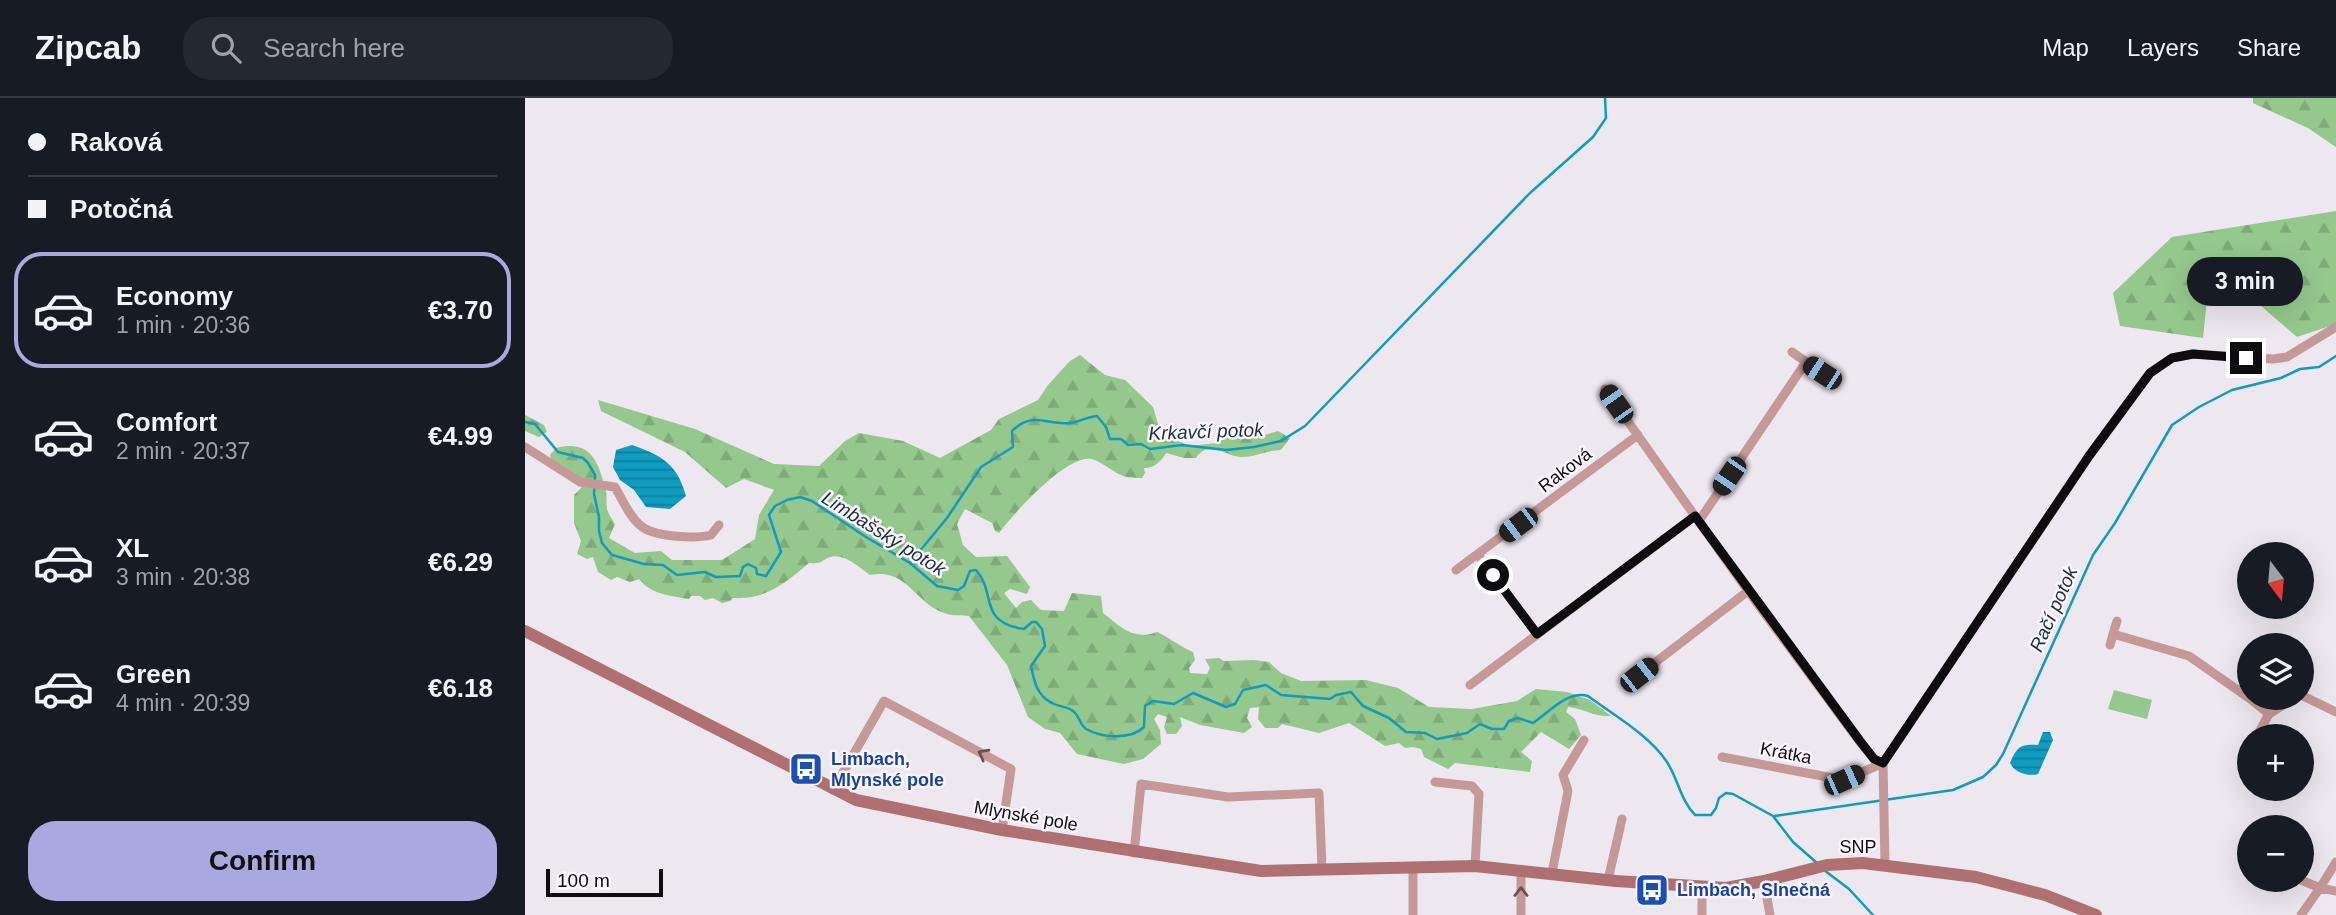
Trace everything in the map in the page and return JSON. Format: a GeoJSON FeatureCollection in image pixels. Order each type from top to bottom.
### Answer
{"type":"FeatureCollection","features":[{"type":"Feature","properties":{"kind":"street"},"geometry":{"type":"LineString","coordinates":[[1885,865],[1883,763],[2089,456],[2150,373],[2172,358],[2193,354],[2273,359],[2287,357],[2336,327]]}},
{"type":"Feature","properties":{"kind":"street"},"geometry":{"type":"LineString","coordinates":[[1792,352],[1822,373]]}},
{"type":"Feature","properties":{"kind":"street"},"geometry":{"type":"LineString","coordinates":[[1470,685],[1697,519],[1806,362]]}},
{"type":"Feature","properties":{"kind":"street"},"geometry":{"type":"LineString","coordinates":[[1605,389],[1748,591],[1874,759],[1883,763]]}},
{"type":"Feature","properties":{"kind":"street","name":"Raková"},"geometry":{"type":"LineString","coordinates":[[1456,570],[1638,435]]}},
{"type":"Feature","properties":{"kind":"street"},"geometry":{"type":"LineString","coordinates":[[525,447],[574,479],[615,487],[644,528],[676,536],[697,537],[711,535],[719,525]]}},
{"type":"Feature","properties":{"kind":"street"},"geometry":{"type":"LineString","coordinates":[[1478,555],[1537,634]]}},
{"type":"Feature","properties":{"kind":"street"},"geometry":{"type":"LineString","coordinates":[[1639,675],[1748,591]]}},
{"type":"Feature","properties":{"kind":"street"},"geometry":{"type":"LineString","coordinates":[[2110,645],[2117,621]]}},
{"type":"Feature","properties":{"kind":"street","name":"Mlynské pole"},"geometry":{"type":"LineString","coordinates":[[525,631],[856,800],[1002,830],[1261,871],[1436,866],[1521,870]]}},
{"type":"Feature","properties":{"kind":"street"},"geometry":{"type":"LineString","coordinates":[[2113,634],[2189,656],[2237,690]]}},
{"type":"Feature","properties":{"kind":"street"},"geometry":{"type":"LineString","coordinates":[[833,790],[884,701],[1011,769],[1002,830]]}},
{"type":"Feature","properties":{"kind":"street"},"geometry":{"type":"LineString","coordinates":[[2314,701],[2336,712]]}},
{"type":"Feature","properties":{"kind":"street"},"geometry":{"type":"LineString","coordinates":[[2264,710],[2269,714]]}},
{"type":"Feature","properties":{"kind":"street"},"geometry":{"type":"LineString","coordinates":[[2264,724],[2269,714],[2275,710]]}},
{"type":"Feature","properties":{"kind":"street"},"geometry":{"type":"LineString","coordinates":[[1552,873],[1568,790],[1563,775],[1584,740]]}},
{"type":"Feature","properties":{"kind":"street","name":"Krátka"},"geometry":{"type":"LineString","coordinates":[[1722,757],[1844,780],[1883,763]]}},
{"type":"Feature","properties":{"kind":"street"},"geometry":{"type":"LineString","coordinates":[[1435,782],[1472,786],[1479,793],[1475,866]]}},
{"type":"Feature","properties":{"kind":"street"},"geometry":{"type":"LineString","coordinates":[[1134,853],[1141,784],[1228,797],[1319,793],[1322,869]]}},
{"type":"Feature","properties":{"kind":"street"},"geometry":{"type":"LineString","coordinates":[[1612,880],[1622,819]]}},
{"type":"Feature","properties":{"kind":"street"},"geometry":{"type":"LineString","coordinates":[[2301,915],[2336,862]]}},
{"type":"Feature","properties":{"kind":"street","name":"SNP"},"geometry":{"type":"LineString","coordinates":[[1521,870],[1725,888],[1827,865],[1885,865],[1976,877],[2067,902],[2096,915]]}},
{"type":"Feature","properties":{"kind":"street"},"geometry":{"type":"LineString","coordinates":[[1413,867],[1413,915]]}},
{"type":"Feature","properties":{"kind":"street"},"geometry":{"type":"LineString","coordinates":[[1521,870],[1521,915]]}},
{"type":"Feature","properties":{"kind":"street"},"geometry":{"type":"LineString","coordinates":[[1764,881],[1770,915]]}},
{"type":"Feature","properties":{"kind":"street"},"geometry":{"type":"LineString","coordinates":[[2314,885],[2336,891]]}},
{"type":"Feature","properties":{"kind":"street"},"geometry":{"type":"LineString","coordinates":[[1702,887],[1702,915]]}},
{"type":"Feature","properties":{"kind":"green space"},"geometry":{"type":"Polygon","coordinates":[[[2253,98],[2336,98],[2336,147],[2308,128],[2253,103],[2253,98]]]}},
{"type":"Feature","properties":{"kind":"green space"},"geometry":{"type":"Polygon","coordinates":[[[2336,211],[2336,324],[2297,337],[2253,299],[2208,290],[2203,338],[2120,326],[2113,293],[2172,237],[2336,211]]]}},
{"type":"Feature","properties":{"kind":"green space"},"geometry":{"type":"Polygon","coordinates":[[[1080,355],[1105,375],[1125,380],[1153,407],[1158,424],[1151,438],[1171,438],[1190,446],[1216,443],[1223,430],[1237,436],[1250,437],[1278,431],[1290,438],[1281,450],[1247,457],[1237,457],[1213,449],[1201,452],[1196,458],[1166,453],[1157,464],[1144,468],[1142,478],[1123,476],[1091,459],[1080,460],[1041,487],[999,533],[995,531],[992,523],[965,509],[957,524],[963,545],[976,557],[1007,556],[1030,587],[1027,594],[1010,589],[1004,593],[1016,608],[1022,602],[1031,600],[1041,610],[1064,611],[1072,593],[1101,596],[1103,613],[1122,628],[1141,635],[1157,632],[1193,652],[1195,660],[1189,668],[1190,673],[1207,674],[1210,668],[1205,659],[1254,660],[1269,662],[1281,673],[1301,681],[1366,680],[1398,688],[1429,707],[1472,709],[1517,701],[1536,689],[1567,692],[1590,700],[1611,716],[1568,707],[1566,712],[1575,719],[1581,735],[1569,749],[1541,732],[1521,752],[1532,761],[1530,772],[1455,763],[1448,769],[1424,757],[1421,749],[1405,748],[1399,743],[1385,746],[1349,723],[1319,733],[1282,724],[1278,728],[1265,728],[1258,719],[1259,707],[1250,708],[1247,718],[1252,727],[1244,733],[1200,725],[1180,717],[1182,726],[1176,734],[1167,734],[1164,727],[1167,717],[1158,714],[1154,719],[1160,730],[1161,744],[1143,759],[1124,764],[1077,754],[1060,733],[1045,729],[1028,717],[1007,665],[969,616],[949,615],[936,609],[894,576],[870,575],[846,559],[835,556],[819,563],[809,563],[765,593],[733,598],[722,603],[713,598],[705,600],[700,596],[691,596],[689,599],[661,593],[649,588],[639,579],[630,582],[617,577],[611,580],[598,572],[593,557],[587,559],[577,554],[581,541],[574,523],[574,495],[582,487],[551,460],[550,455],[556,448],[578,447],[591,455],[600,471],[608,511],[615,524],[609,538],[635,553],[661,551],[672,560],[722,560],[755,539],[759,515],[774,490],[744,479],[726,488],[685,452],[601,411],[598,400],[695,429],[774,464],[819,466],[845,441],[859,433],[903,441],[940,458],[991,430],[999,419],[1038,400],[1070,361],[1080,355]]]}},
{"type":"Feature","properties":{"kind":"green space"},"geometry":{"type":"Polygon","coordinates":[[[525,415],[544,425],[547,432],[539,437],[525,431],[525,415]]]}},
{"type":"Feature","properties":{"kind":"green space"},"geometry":{"type":"Polygon","coordinates":[[[2114,690],[2152,700],[2147,719],[2108,709],[2114,690]]]}},
{"type":"Feature","properties":{"kind":"water"},"geometry":{"type":"Polygon","coordinates":[[[632,445],[660,458],[678,476],[686,496],[670,509],[646,507],[634,490],[620,480],[613,467],[616,450],[632,445]]]}},
{"type":"Feature","properties":{"kind":"water"},"geometry":{"type":"Polygon","coordinates":[[[2043,732],[2050,732],[2053,740],[2038,774],[2026,774],[2015,769],[2010,763],[2017,750],[2027,745],[2038,745],[2043,732]]]}},
{"type":"Feature","properties":{"kind":"waterway","name":"Krkavčí potok"},"geometry":{"type":"LineString","coordinates":[[910,563],[947,518],[981,467],[1013,447],[1012,431],[1027,421],[1070,423],[1097,416],[1106,427],[1110,439],[1121,439],[1128,445],[1141,444],[1150,449],[1182,445],[1226,450],[1254,447],[1281,441],[1305,426],[1530,193],[1593,137],[1606,118],[1605,98]]}},
{"type":"Feature","properties":{"kind":"waterway","name":"Račí potok"},"geometry":{"type":"LineString","coordinates":[[1775,816],[1953,790],[1983,777],[2003,754],[2093,555],[2115,523],[2172,425],[2232,390],[2281,378],[2300,369],[2319,367],[2336,356]]}},
{"type":"Feature","properties":{"kind":"waterway","name":"Limbašský potok"},"geometry":{"type":"LineString","coordinates":[[525,422],[535,424],[558,452],[583,458],[588,463],[595,475],[594,494],[602,543],[612,555],[644,564],[663,565],[677,575],[705,572],[716,577],[740,576],[743,567],[748,564],[756,568],[757,574],[766,576],[781,552],[769,515],[775,506],[800,497],[812,501],[910,563],[937,586],[958,590],[964,586],[970,571],[976,570],[986,588],[990,606],[1000,620],[1024,629],[1036,622],[1042,629],[1045,646],[1031,666],[1040,692],[1052,703],[1073,711],[1084,727],[1093,732],[1124,736],[1138,731],[1144,727],[1145,706],[1153,701],[1174,704],[1193,693],[1226,707],[1235,704],[1243,690],[1266,685],[1281,695],[1330,699],[1351,692],[1363,706],[1389,718],[1406,732],[1425,733],[1437,739],[1467,733],[1480,724],[1492,729],[1504,729],[1509,721],[1518,718],[1533,723],[1566,699],[1588,696],[1631,726],[1660,752],[1695,815],[1711,815],[1719,798],[1726,793],[1733,794],[1773,816],[1793,842],[1817,863]]}},
{"type":"Feature","properties":{"kind":"waterway","name":"Limbašský potok"},"geometry":{"type":"LineString","coordinates":[[1824,870],[1849,889],[1873,915]]}},
{"type":"Feature","properties":{"kind":"place","name":"Limbach, Mlynské pole"},"geometry":{"type":"Point","coordinates":[806,769]}},
{"type":"Feature","properties":{"kind":"place","name":"Limbach, Slnečná"},"geometry":{"type":"Point","coordinates":[1652,890]}},
{"type":"Feature","properties":{"kind":"route"},"geometry":{"type":"LineString","coordinates":[[1493,575],[1537,634],[1695,516],[1860,741],[1874,759],[1883,763],[2089,456],[2150,373],[2172,358],[2193,354],[2246,358]]}}]}
